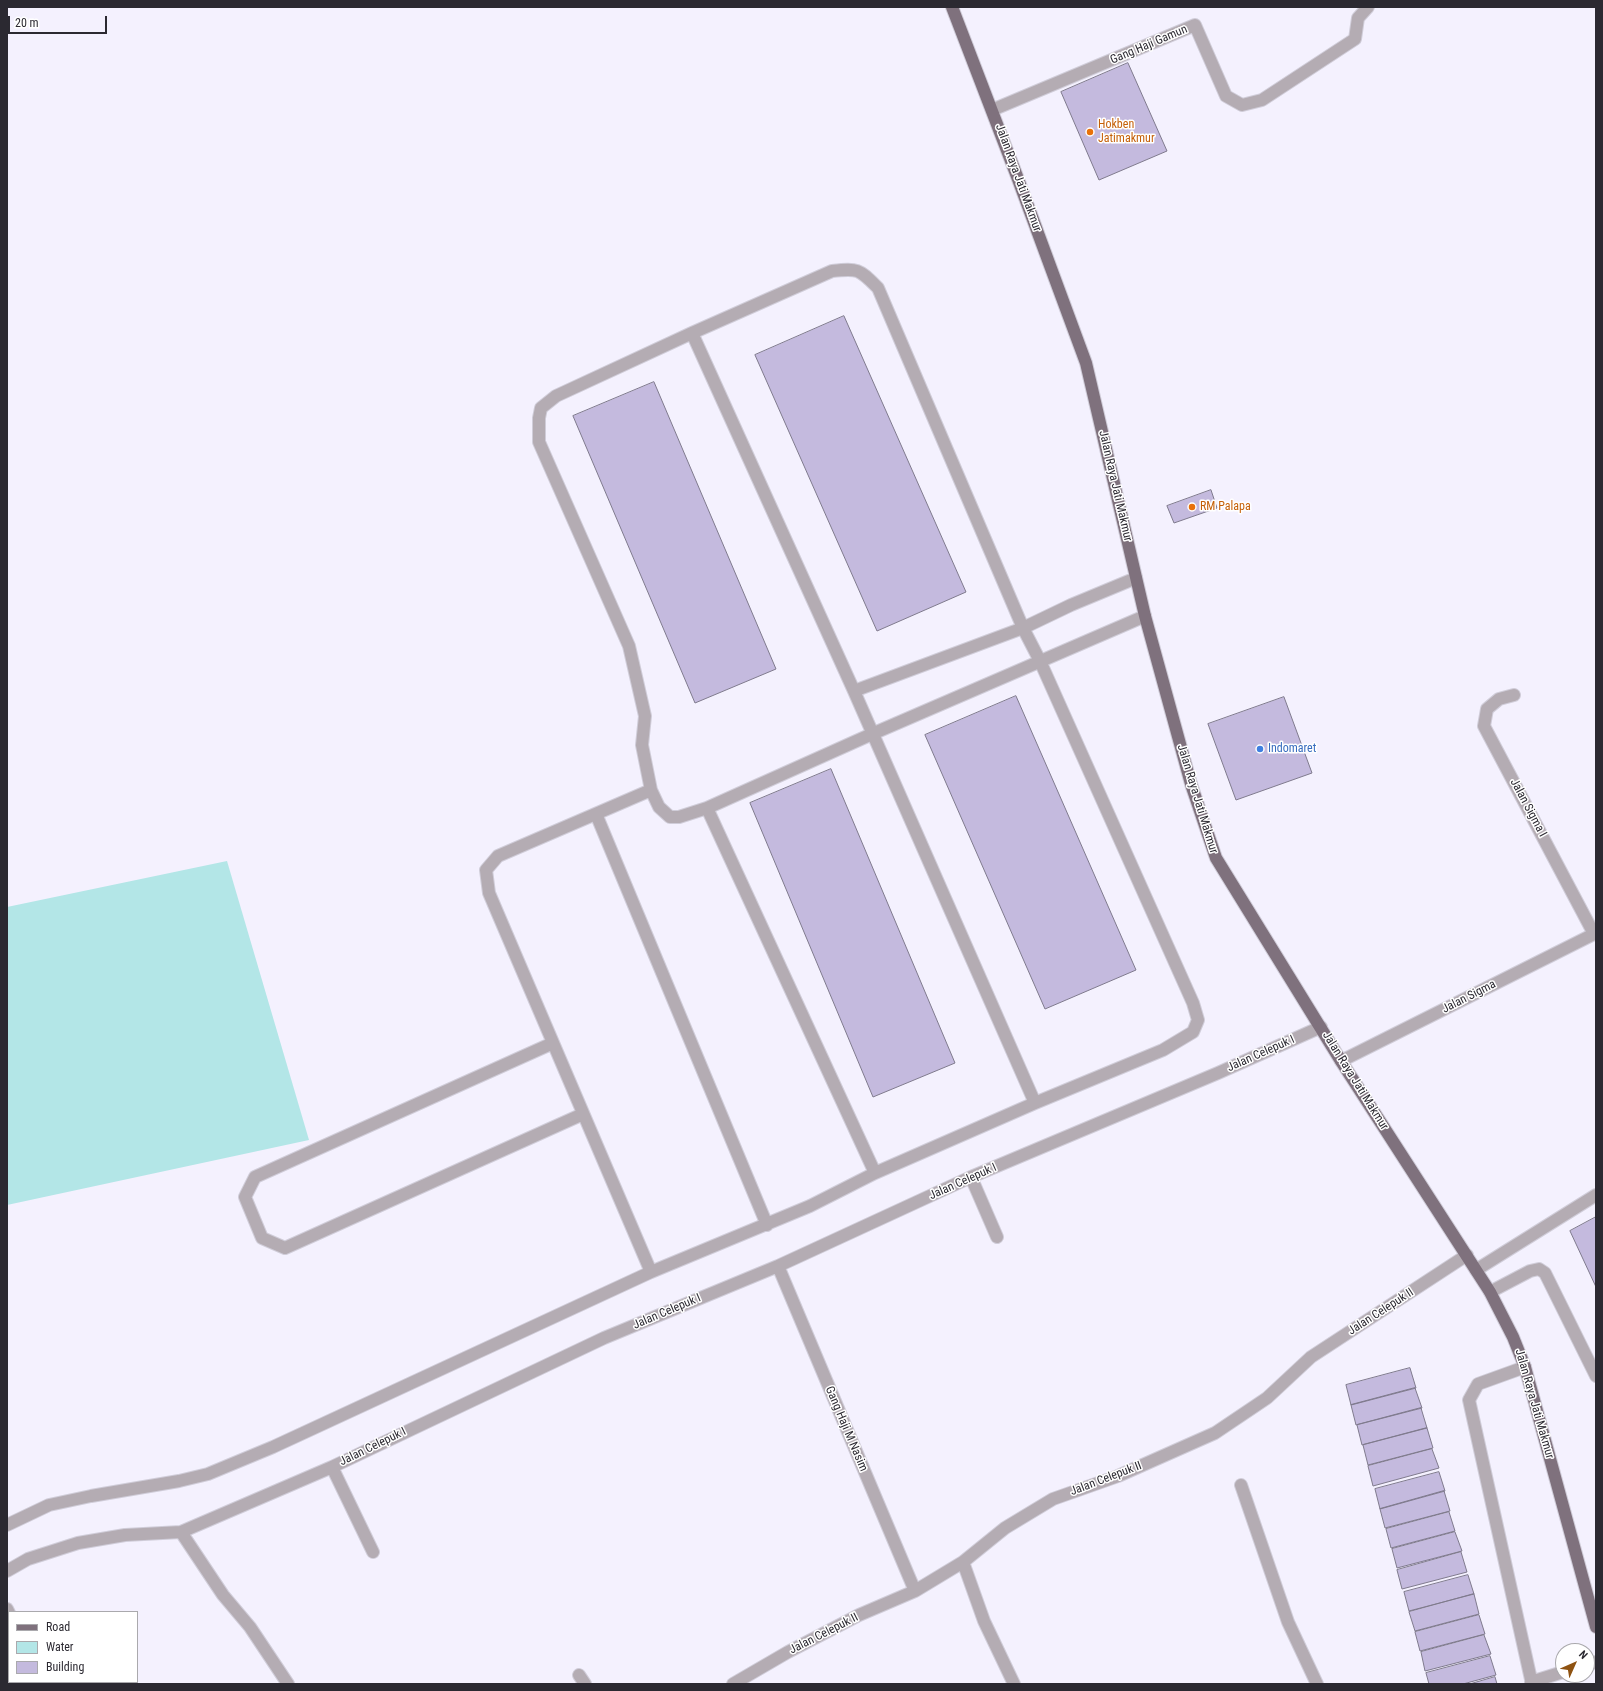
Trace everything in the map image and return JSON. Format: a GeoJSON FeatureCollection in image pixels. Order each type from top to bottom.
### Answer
{"type":"FeatureCollection","features":[{"type":"Feature","properties":{"kind":"main road","name":"Jalan Raya Jati Makmur"},"geometry":{"type":"LineString","coordinates":[[952,7],[1086,363],[1136,578],[1191,784],[1216,858],[1341,1061],[1490,1292],[1513,1337],[1525,1367],[1596,1627]]}},
{"type":"Feature","properties":{"kind":"street","name":"Gang Haji Gamun"},"geometry":{"type":"LineString","coordinates":[[992,110],[1195,25],[1226,96],[1242,105],[1262,100],[1355,39],[1358,18],[1368,7]]}},
{"type":"Feature","properties":{"kind":"street"},"geometry":{"type":"LineString","coordinates":[[7,1525],[48,1505],[179,1481],[208,1474],[274,1447],[651,1272],[767,1225],[810,1206],[875,1173],[1035,1103],[1163,1050],[1193,1032],[1198,1020],[1193,1003],[1040,661],[1023,628],[878,288],[861,271],[845,269],[832,271],[692,333],[556,396],[541,408],[539,418],[539,442],[629,646],[645,716],[642,745],[651,790],[658,807],[670,817],[679,817],[708,808],[872,734],[1040,661],[1146,616]]}},
{"type":"Feature","properties":{"kind":"street"},"geometry":{"type":"LineString","coordinates":[[692,333],[854,691],[1035,1103]]}},
{"type":"Feature","properties":{"kind":"street"},"geometry":{"type":"LineString","coordinates":[[854,691],[1023,628],[1072,605],[1136,578]]}},
{"type":"Feature","properties":{"kind":"street","name":"Jalan Sigma I"},"geometry":{"type":"LineString","coordinates":[[1514,694],[1499,699],[1487,709],[1484,726],[1595,934]]}},
{"type":"Feature","properties":{"kind":"street"},"geometry":{"type":"LineString","coordinates":[[651,790],[498,856],[486,870],[489,893],[651,1272]]}},
{"type":"Feature","properties":{"kind":"street"},"geometry":{"type":"LineString","coordinates":[[708,808],[875,1173]]}},
{"type":"Feature","properties":{"kind":"street"},"geometry":{"type":"LineString","coordinates":[[596,814],[767,1225]]}},
{"type":"Feature","properties":{"kind":"street","name":"Jalan Sigma"},"geometry":{"type":"LineString","coordinates":[[1341,1061],[1595,934]]}},
{"type":"Feature","properties":{"kind":"street","name":"Jalan Celepuk I"},"geometry":{"type":"LineString","coordinates":[[7,1571],[28,1559],[78,1543],[125,1535],[181,1532],[332,1467],[604,1338],[778,1266],[971,1178],[1218,1073],[1321,1027]]}},
{"type":"Feature","properties":{"kind":"street"},"geometry":{"type":"LineString","coordinates":[[553,1042],[254,1177],[245,1197],[262,1238],[285,1248],[583,1114]]}},
{"type":"Feature","properties":{"kind":"street"},"geometry":{"type":"LineString","coordinates":[[971,1178],[997,1237]]}},
{"type":"Feature","properties":{"kind":"street"},"geometry":{"type":"LineString","coordinates":[[1476,1270],[1596,1195]]}},
{"type":"Feature","properties":{"kind":"street","name":"Jalan Celepuk II"},"geometry":{"type":"LineString","coordinates":[[733,1684],[802,1644],[915,1591],[963,1562],[1005,1528],[1053,1499],[1118,1476],[1215,1433],[1267,1398],[1311,1357],[1467,1255]]}},
{"type":"Feature","properties":{"kind":"street","name":"Gang Haji M Nasim"},"geometry":{"type":"LineString","coordinates":[[778,1266],[915,1591]]}},
{"type":"Feature","properties":{"kind":"street"},"geometry":{"type":"LineString","coordinates":[[1490,1292],[1530,1271],[1539,1269],[1545,1273],[1596,1376]]}},
{"type":"Feature","properties":{"kind":"street"},"geometry":{"type":"LineString","coordinates":[[1525,1367],[1478,1384],[1469,1400],[1532,1683],[1555,1675]]}},
{"type":"Feature","properties":{"kind":"street"},"geometry":{"type":"LineString","coordinates":[[332,1467],[372,1552]]}},
{"type":"Feature","properties":{"kind":"street"},"geometry":{"type":"LineString","coordinates":[[1241,1485],[1288,1622],[1317,1684]]}},
{"type":"Feature","properties":{"kind":"street"},"geometry":{"type":"LineString","coordinates":[[181,1532],[223,1595],[250,1627],[288,1684]]}},
{"type":"Feature","properties":{"kind":"street"},"geometry":{"type":"LineString","coordinates":[[963,1562],[984,1621],[1014,1684]]}},
{"type":"Feature","properties":{"kind":"water"},"geometry":{"type":"Polygon","coordinates":[[[227,861],[309,1140],[7,1205],[7,907],[227,861]]]}},
{"type":"Feature","properties":{"kind":"building"},"geometry":{"type":"Polygon","coordinates":[[[1128,63],[1167,151],[1099,180],[1061,92],[1128,63]]]}},
{"type":"Feature","properties":{"kind":"building"},"geometry":{"type":"Polygon","coordinates":[[[844,316],[966,592],[877,631],[755,355],[844,316]]]}},
{"type":"Feature","properties":{"kind":"building"},"geometry":{"type":"Polygon","coordinates":[[[654,382],[776,669],[695,703],[573,416],[654,382]]]}},
{"type":"Feature","properties":{"kind":"building","name":"RM Palapa"},"geometry":{"type":"Polygon","coordinates":[[[1211,490],[1217,508],[1174,523],[1167,506],[1211,490]]]}},
{"type":"Feature","properties":{"kind":"building"},"geometry":{"type":"Polygon","coordinates":[[[1016,696],[1136,970],[1045,1009],[925,735],[1016,696]]]}},
{"type":"Feature","properties":{"kind":"building","name":"Indomaret"},"geometry":{"type":"Polygon","coordinates":[[[1284,697],[1312,773],[1236,800],[1208,724],[1284,697]]]}},
{"type":"Feature","properties":{"kind":"building"},"geometry":{"type":"Polygon","coordinates":[[[831,769],[955,1063],[873,1097],[750,803],[831,769]]]}},
{"type":"Feature","properties":{"kind":"building"},"geometry":{"type":"Polygon","coordinates":[[[1596,1217],[1596,1287],[1570,1231],[1596,1217]]]}},
{"type":"Feature","properties":{"kind":"building"},"geometry":{"type":"Polygon","coordinates":[[[1410,1368],[1416,1388],[1351,1405],[1346,1385],[1410,1368]]]}},
{"type":"Feature","properties":{"kind":"building"},"geometry":{"type":"Polygon","coordinates":[[[1415,1388],[1422,1408],[1356,1425],[1351,1405],[1415,1388]]]}},
{"type":"Feature","properties":{"kind":"building"},"geometry":{"type":"Polygon","coordinates":[[[1421,1408],[1427,1428],[1362,1445],[1357,1425],[1421,1408]]]}},
{"type":"Feature","properties":{"kind":"building"},"geometry":{"type":"Polygon","coordinates":[[[1427,1428],[1433,1448],[1368,1465],[1363,1445],[1427,1428]]]}},
{"type":"Feature","properties":{"kind":"building"},"geometry":{"type":"Polygon","coordinates":[[[1432,1449],[1439,1468],[1373,1486],[1368,1466],[1432,1449]]]}},
{"type":"Feature","properties":{"kind":"building"},"geometry":{"type":"Polygon","coordinates":[[[1439,1472],[1445,1491],[1380,1509],[1375,1489],[1439,1472]]]}},
{"type":"Feature","properties":{"kind":"building"},"geometry":{"type":"Polygon","coordinates":[[[1444,1491],[1450,1511],[1385,1528],[1380,1509],[1444,1491]]]}},
{"type":"Feature","properties":{"kind":"building"},"geometry":{"type":"Polygon","coordinates":[[[1449,1512],[1455,1531],[1391,1548],[1386,1529],[1449,1512]]]}},
{"type":"Feature","properties":{"kind":"building"},"geometry":{"type":"Polygon","coordinates":[[[1455,1532],[1462,1551],[1397,1568],[1392,1549],[1455,1532]]]}},
{"type":"Feature","properties":{"kind":"building"},"geometry":{"type":"Polygon","coordinates":[[[1461,1552],[1467,1572],[1402,1589],[1397,1570],[1461,1552]]]}},
{"type":"Feature","properties":{"kind":"building"},"geometry":{"type":"Polygon","coordinates":[[[1468,1575],[1474,1594],[1409,1611],[1404,1592],[1468,1575]]]}},
{"type":"Feature","properties":{"kind":"building"},"geometry":{"type":"Polygon","coordinates":[[[1474,1594],[1479,1614],[1415,1631],[1409,1612],[1474,1594]]]}},
{"type":"Feature","properties":{"kind":"building"},"geometry":{"type":"Polygon","coordinates":[[[1479,1615],[1485,1634],[1420,1651],[1415,1632],[1479,1615]]]}},
{"type":"Feature","properties":{"kind":"building"},"geometry":{"type":"Polygon","coordinates":[[[1484,1635],[1491,1654],[1425,1671],[1421,1652],[1484,1635]]]}},
{"type":"Feature","properties":{"kind":"building"},"geometry":{"type":"Polygon","coordinates":[[[1490,1656],[1496,1675],[1463,1684],[1429,1684],[1426,1673],[1490,1656]]]}},
{"type":"Feature","properties":{"kind":"building"},"geometry":{"type":"Polygon","coordinates":[[[1495,1677],[1497,1684],[1470,1684],[1495,1677]]]}},
{"type":"Feature","properties":{"kind":"place","name":"Hokben Jatimakmur"},"geometry":{"type":"Point","coordinates":[1090,132]}},
{"type":"Feature","properties":{"kind":"place","name":"RM Palapa"},"geometry":{"type":"Point","coordinates":[1192,507]}},
{"type":"Feature","properties":{"kind":"place","name":"Indomaret"},"geometry":{"type":"Point","coordinates":[1260,749]}}]}
